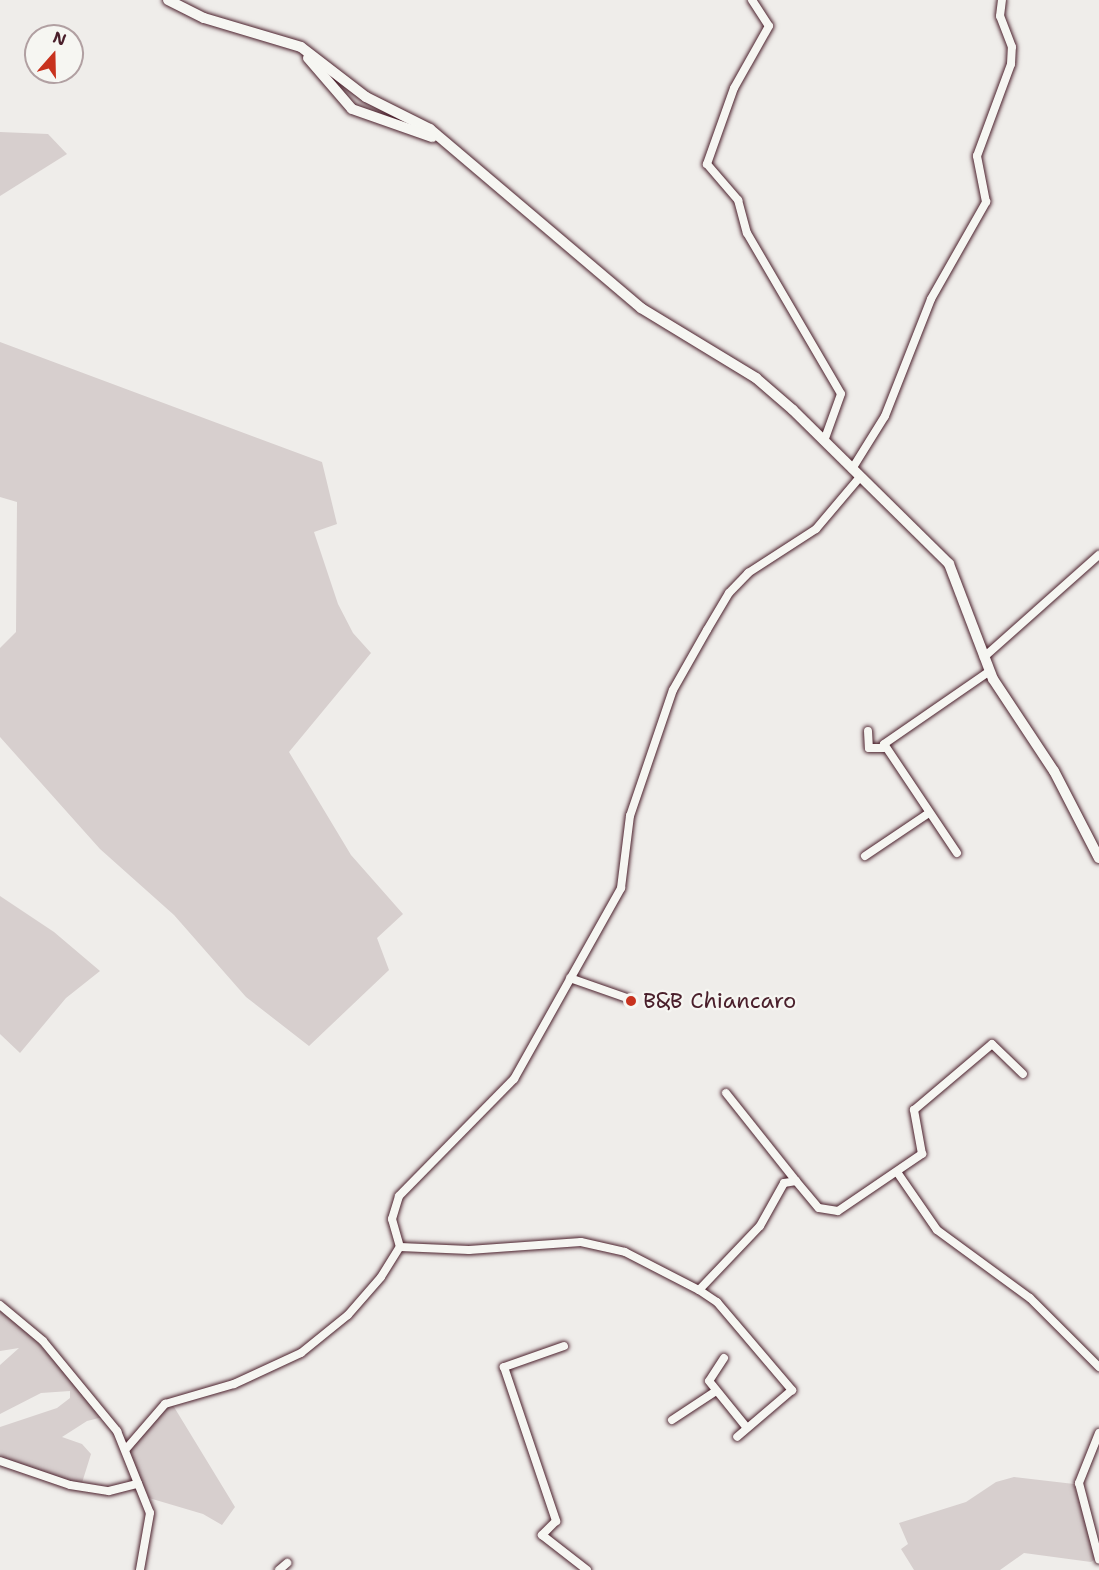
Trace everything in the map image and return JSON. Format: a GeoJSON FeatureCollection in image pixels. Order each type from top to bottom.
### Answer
{"type":"FeatureCollection","features":[{"type":"Feature","properties":{"kind":"street"},"geometry":{"type":"LineString","coordinates":[[168,0],[204,18],[294,44],[366,96],[415,120],[451,146],[641,308],[756,378],[824,441],[949,564],[990,671],[1054,771],[1099,858]]}},
{"type":"Feature","properties":{"kind":"street"},"geometry":{"type":"LineString","coordinates":[[752,0],[769,26],[734,88],[706,164],[738,200],[747,233],[841,394],[824,441]]}},
{"type":"Feature","properties":{"kind":"street"},"geometry":{"type":"LineString","coordinates":[[400,1247],[392,1219],[399,1196],[514,1079],[621,888],[628,823],[672,690],[690,659],[736,585],[816,529],[856,473],[885,416],[923,315],[986,202],[977,156],[1011,63],[1012,47],[1000,16],[1002,0]]}},
{"type":"Feature","properties":{"kind":"street"},"geometry":{"type":"LineString","coordinates":[[294,44],[352,109],[451,146]]}},
{"type":"Feature","properties":{"kind":"street"},"geometry":{"type":"LineString","coordinates":[[984,657],[1099,555]]}},
{"type":"Feature","properties":{"kind":"street"},"geometry":{"type":"LineString","coordinates":[[957,853],[884,748],[885,742],[990,671]]}},
{"type":"Feature","properties":{"kind":"street"},"geometry":{"type":"LineString","coordinates":[[868,730],[869,748],[884,748]]}},
{"type":"Feature","properties":{"kind":"street"},"geometry":{"type":"LineString","coordinates":[[865,856],[929,813]]}},
{"type":"Feature","properties":{"kind":"street"},"geometry":{"type":"LineString","coordinates":[[570,978],[627,998]]}},
{"type":"Feature","properties":{"kind":"street"},"geometry":{"type":"LineString","coordinates":[[726,1093],[819,1208],[833,1213],[924,1152],[914,1110],[992,1044],[1023,1074]]}},
{"type":"Feature","properties":{"kind":"street"},"geometry":{"type":"LineString","coordinates":[[897,1172],[937,1230],[1030,1299],[1099,1367]]}},
{"type":"Feature","properties":{"kind":"street"},"geometry":{"type":"LineString","coordinates":[[699,1290],[760,1226],[784,1183],[796,1181]]}},
{"type":"Feature","properties":{"kind":"street"},"geometry":{"type":"LineString","coordinates":[[400,1247],[469,1250],[582,1242],[625,1252],[699,1290],[717,1302],[792,1390],[737,1437]]}},
{"type":"Feature","properties":{"kind":"street"},"geometry":{"type":"LineString","coordinates":[[126,1449],[165,1404],[281,1366],[324,1337],[355,1308],[400,1247]]}},
{"type":"Feature","properties":{"kind":"street"},"geometry":{"type":"LineString","coordinates":[[0,1305],[43,1341],[117,1431],[150,1513],[150,1529],[140,1570]]}},
{"type":"Feature","properties":{"kind":"street"},"geometry":{"type":"LineString","coordinates":[[564,1346],[504,1367],[556,1521],[542,1535],[587,1570]]}},
{"type":"Feature","properties":{"kind":"street"},"geometry":{"type":"LineString","coordinates":[[724,1358],[710,1374],[716,1391],[747,1428]]}},
{"type":"Feature","properties":{"kind":"street"},"geometry":{"type":"LineString","coordinates":[[672,1419],[716,1391]]}},
{"type":"Feature","properties":{"kind":"street"},"geometry":{"type":"LineString","coordinates":[[1099,1433],[1079,1483],[1099,1559]]}},
{"type":"Feature","properties":{"kind":"street"},"geometry":{"type":"LineString","coordinates":[[0,1461],[70,1485],[109,1491],[138,1484]]}},
{"type":"Feature","properties":{"kind":"street"},"geometry":{"type":"LineString","coordinates":[[279,1570],[287,1563]]}},
{"type":"Feature","properties":{"kind":"shaded area"},"geometry":{"type":"Polygon","coordinates":[[[0,132],[48,134],[67,154],[0,196],[0,132]]]}},
{"type":"Feature","properties":{"kind":"shaded area"},"geometry":{"type":"Polygon","coordinates":[[[0,342],[322,462],[337,524],[314,532],[338,604],[353,633],[371,653],[289,752],[351,855],[403,914],[377,938],[389,970],[309,1046],[246,997],[174,915],[100,849],[0,737],[0,648],[16,632],[17,502],[0,497],[0,342]]]}},
{"type":"Feature","properties":{"kind":"shaded area"},"geometry":{"type":"Polygon","coordinates":[[[0,896],[54,932],[100,971],[66,998],[20,1053],[0,1034],[0,896]]]}},
{"type":"Feature","properties":{"kind":"shaded area"},"geometry":{"type":"Polygon","coordinates":[[[0,1311],[32,1336],[103,1417],[87,1421],[62,1437],[82,1444],[91,1454],[81,1486],[0,1460],[0,1427],[57,1408],[70,1398],[70,1391],[41,1393],[0,1414],[0,1365],[19,1348],[0,1351],[0,1311]]]}},
{"type":"Feature","properties":{"kind":"shaded area"},"geometry":{"type":"Polygon","coordinates":[[[171,1402],[235,1507],[222,1525],[203,1514],[149,1498],[129,1453],[148,1424],[171,1402]]]}},
{"type":"Feature","properties":{"kind":"shaded area"},"geometry":{"type":"Polygon","coordinates":[[[1014,1477],[1074,1484],[1096,1558],[1091,1562],[1024,1553],[1000,1570],[914,1570],[901,1549],[908,1544],[899,1523],[966,1502],[996,1482],[1014,1477]]]}},
{"type":"Feature","properties":{"kind":"place","name":"B&B Chiancaro"},"geometry":{"type":"Point","coordinates":[631,1001]}}]}
